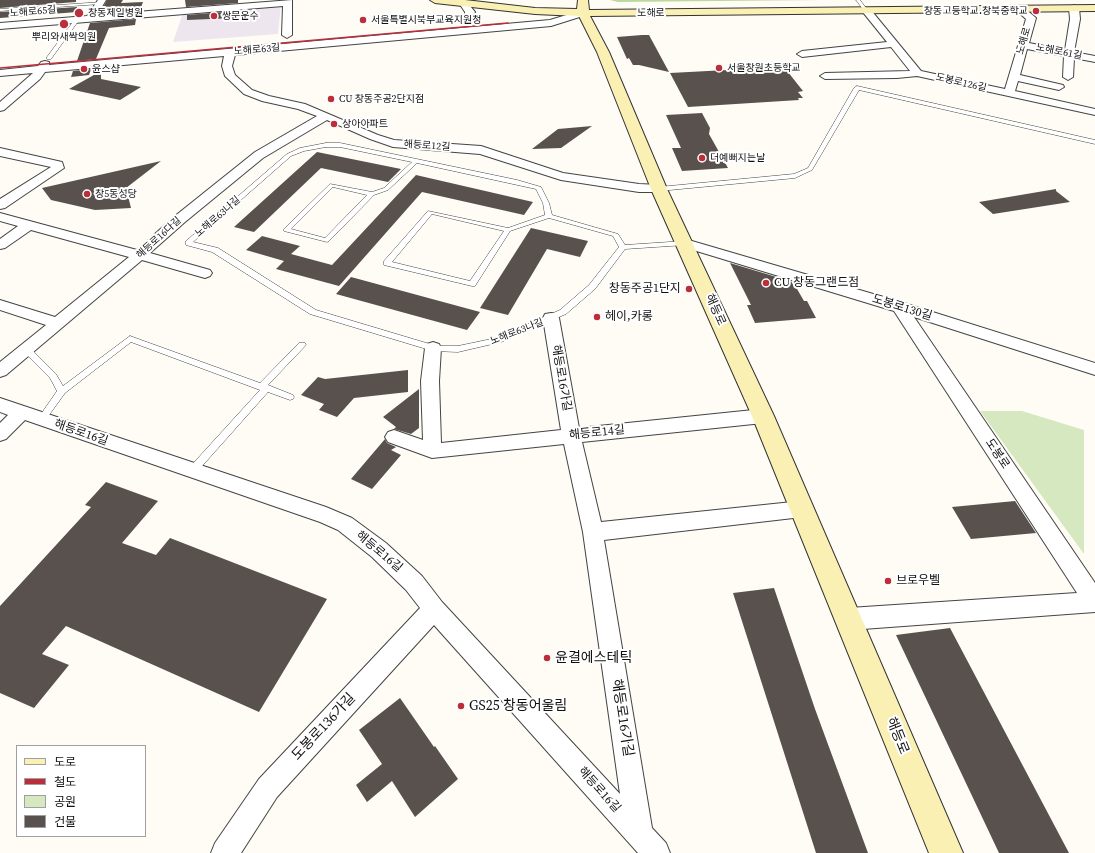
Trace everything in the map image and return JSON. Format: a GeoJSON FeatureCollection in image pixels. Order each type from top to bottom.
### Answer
{"type":"FeatureCollection","features":[{"type":"Feature","properties":{"kind":"main road","name":"노해로"},"geometry":{"type":"LineString","coordinates":[[435,0],[535,11],[583,7],[867,11],[1020,9],[1078,4],[1094,8]]}},
{"type":"Feature","properties":{"kind":"main road","name":"해등로"},"geometry":{"type":"LineString","coordinates":[[583,7],[659,189],[763,416],[946,853]]}},
{"type":"Feature","properties":{"kind":"street"},"geometry":{"type":"LineString","coordinates":[[176,12],[179,0]]}},
{"type":"Feature","properties":{"kind":"street","name":"노해로65길"},"geometry":{"type":"LineString","coordinates":[[91,18],[102,1]]}},
{"type":"Feature","properties":{"kind":"street"},"geometry":{"type":"LineString","coordinates":[[287,1],[287,36]]}},
{"type":"Feature","properties":{"kind":"street","name":"노해로65길"},"geometry":{"type":"LineString","coordinates":[[0,26],[176,12],[287,1]]}},
{"type":"Feature","properties":{"kind":"street"},"geometry":{"type":"LineString","coordinates":[[463,3],[470,12],[469,17],[461,21],[479,19]]}},
{"type":"Feature","properties":{"kind":"street"},"geometry":{"type":"LineString","coordinates":[[1068,77],[1069,54],[1078,4]]}},
{"type":"Feature","properties":{"kind":"street","name":"노해로63길"},"geometry":{"type":"LineString","coordinates":[[0,73],[551,23],[583,7]]}},
{"type":"Feature","properties":{"kind":"street","name":"노해로"},"geometry":{"type":"LineString","coordinates":[[1009,94],[1030,18],[1020,9]]}},
{"type":"Feature","properties":{"kind":"street"},"geometry":{"type":"LineString","coordinates":[[867,11],[917,73]]}},
{"type":"Feature","properties":{"kind":"street"},"geometry":{"type":"LineString","coordinates":[[498,18],[513,19],[517,23],[515,27]]}},
{"type":"Feature","properties":{"kind":"street"},"geometry":{"type":"LineString","coordinates":[[802,54],[894,44]]}},
{"type":"Feature","properties":{"kind":"street","name":"노해로61길"},"geometry":{"type":"LineString","coordinates":[[1023,45],[1095,59]]}},
{"type":"Feature","properties":{"kind":"street","name":"해등로12길"},"geometry":{"type":"LineString","coordinates":[[230,52],[227,66],[230,76],[248,92],[266,99],[300,106],[393,144],[482,150],[561,176],[639,188],[659,189]]}},
{"type":"Feature","properties":{"kind":"street"},"geometry":{"type":"LineString","coordinates":[[35,59],[64,56]]}},
{"type":"Feature","properties":{"kind":"street"},"geometry":{"type":"LineString","coordinates":[[0,108],[25,87],[42,69],[49,58]]}},
{"type":"Feature","properties":{"kind":"street","name":"도봉로126길"},"geometry":{"type":"LineString","coordinates":[[825,76],[898,75],[917,73],[1095,112]]}},
{"type":"Feature","properties":{"kind":"street"},"geometry":{"type":"LineString","coordinates":[[898,75],[906,83]]}},
{"type":"Feature","properties":{"kind":"street"},"geometry":{"type":"LineString","coordinates":[[1014,77],[1059,87]]}},
{"type":"Feature","properties":{"kind":"street","name":"해등로16다길"},"geometry":{"type":"LineString","coordinates":[[0,371],[140,255],[180,219],[259,155],[326,116]]}},
{"type":"Feature","properties":{"kind":"street"},"geometry":{"type":"LineString","coordinates":[[0,152],[58,165],[58,168],[0,205]]}},
{"type":"Feature","properties":{"kind":"street"},"geometry":{"type":"LineString","coordinates":[[0,217],[205,273]]}},
{"type":"Feature","properties":{"kind":"street"},"geometry":{"type":"LineString","coordinates":[[0,245],[29,225]]}},
{"type":"Feature","properties":{"kind":"street","name":"도봉로130길"},"geometry":{"type":"LineString","coordinates":[[685,243],[899,307],[1095,369]]}},
{"type":"Feature","properties":{"kind":"street"},"geometry":{"type":"LineString","coordinates":[[0,305],[58,323]]}},
{"type":"Feature","properties":{"kind":"street","name":"도봉로"},"geometry":{"type":"LineString","coordinates":[[899,307],[1095,601]]}},
{"type":"Feature","properties":{"kind":"street","name":"해등로16가길"},"geometry":{"type":"LineString","coordinates":[[550,318],[572,436],[593,532],[639,833]]}},
{"type":"Feature","properties":{"kind":"street"},"geometry":{"type":"LineString","coordinates":[[432,451],[430,381],[434,348]]}},
{"type":"Feature","properties":{"kind":"street","name":"해등로16길"},"geometry":{"type":"LineString","coordinates":[[0,405],[326,516],[345,524],[380,550],[414,583],[434,609],[656,853]]}},
{"type":"Feature","properties":{"kind":"street"},"geometry":{"type":"LineString","coordinates":[[0,434],[21,413]]}},
{"type":"Feature","properties":{"kind":"street","name":"해등로14길"},"geometry":{"type":"LineString","coordinates":[[394,437],[432,451],[763,416]]}},
{"type":"Feature","properties":{"kind":"street"},"geometry":{"type":"LineString","coordinates":[[593,532],[802,509]]}},
{"type":"Feature","properties":{"kind":"street"},"geometry":{"type":"LineString","coordinates":[[849,619],[1095,601]]}},
{"type":"Feature","properties":{"kind":"street","name":"도봉로136가길"},"geometry":{"type":"LineString","coordinates":[[225,853],[268,788],[434,609]]}},
{"type":"Feature","properties":{"kind":"lane"},"geometry":{"type":"LineString","coordinates":[[858,0],[867,11]]}},
{"type":"Feature","properties":{"kind":"lane","name":"노해로65길"},"geometry":{"type":"LineString","coordinates":[[0,10],[102,1]]}},
{"type":"Feature","properties":{"kind":"lane"},"geometry":{"type":"LineString","coordinates":[[49,58],[77,20]]}},
{"type":"Feature","properties":{"kind":"lane"},"geometry":{"type":"LineString","coordinates":[[659,189],[795,176],[810,169],[857,88],[1095,142]]}},
{"type":"Feature","properties":{"kind":"lane","name":"노해로63나길"},"geometry":{"type":"LineString","coordinates":[[550,216],[539,188],[517,182],[340,145],[326,144],[302,149],[289,155],[188,243],[215,250],[313,312],[434,348],[458,349],[477,346],[498,340],[563,312],[592,287],[623,247]]}},
{"type":"Feature","properties":{"kind":"lane"},"geometry":{"type":"LineString","coordinates":[[372,194],[332,185],[286,230],[327,240],[372,194],[386,189],[416,161]]}},
{"type":"Feature","properties":{"kind":"lane"},"geometry":{"type":"LineString","coordinates":[[508,230],[472,284],[387,263],[430,212],[508,230],[550,216],[616,235],[623,247],[685,243]]}},
{"type":"Feature","properties":{"kind":"lane"},"geometry":{"type":"LineString","coordinates":[[41,420],[62,391],[130,339],[290,396]]}},
{"type":"Feature","properties":{"kind":"lane"},"geometry":{"type":"LineString","coordinates":[[192,471],[302,345]]}},
{"type":"Feature","properties":{"kind":"lane"},"geometry":{"type":"LineString","coordinates":[[26,349],[53,376],[62,391]]}},
{"type":"Feature","properties":{"kind":"shaded area","name":"쌍문운수"},"geometry":{"type":"Polygon","coordinates":[[[281,5],[278,34],[173,42],[183,13],[281,5]]]}},
{"type":"Feature","properties":{"kind":"green space"},"geometry":{"type":"Polygon","coordinates":[[[610,0],[821,0],[618,2],[610,0]]]}},
{"type":"Feature","properties":{"kind":"green space"},"geometry":{"type":"Polygon","coordinates":[[[980,411],[1022,411],[1084,430],[1084,554],[980,411]]]}},
{"type":"Feature","properties":{"kind":"building"},"geometry":{"type":"Polygon","coordinates":[[[0,0],[76,0],[76,2],[0,8],[0,0]]]}},
{"type":"Feature","properties":{"kind":"building"},"geometry":{"type":"Polygon","coordinates":[[[107,0],[123,0],[121,3],[143,2],[140,10],[100,13],[107,0]]]}},
{"type":"Feature","properties":{"kind":"building"},"geometry":{"type":"Polygon","coordinates":[[[185,0],[238,0],[238,3],[186,7],[185,0]]]}},
{"type":"Feature","properties":{"kind":"building"},"geometry":{"type":"Polygon","coordinates":[[[77,7],[77,12],[0,18],[0,12],[77,7]]]}},
{"type":"Feature","properties":{"kind":"building"},"geometry":{"type":"Polygon","coordinates":[[[236,11],[234,18],[187,20],[187,15],[236,11]]]}},
{"type":"Feature","properties":{"kind":"building"},"geometry":{"type":"Polygon","coordinates":[[[136,19],[135,25],[109,28],[96,59],[77,61],[90,23],[136,19]]]}},
{"type":"Feature","properties":{"kind":"building"},"geometry":{"type":"Polygon","coordinates":[[[649,35],[669,72],[633,65],[629,58],[627,59],[617,37],[649,35]]]}},
{"type":"Feature","properties":{"kind":"building"},"geometry":{"type":"Polygon","coordinates":[[[784,67],[803,91],[798,92],[803,98],[798,98],[799,100],[688,107],[670,73],[784,67]]]}},
{"type":"Feature","properties":{"kind":"building"},"geometry":{"type":"Polygon","coordinates":[[[91,69],[89,75],[71,77],[73,71],[91,69]]]}},
{"type":"Feature","properties":{"kind":"building"},"geometry":{"type":"Polygon","coordinates":[[[101,71],[101,79],[141,87],[120,100],[69,89],[101,71]]]}},
{"type":"Feature","properties":{"kind":"building"},"geometry":{"type":"Polygon","coordinates":[[[702,113],[710,128],[709,134],[728,168],[682,171],[672,148],[681,148],[666,115],[702,113]]]}},
{"type":"Feature","properties":{"kind":"building"},"geometry":{"type":"Polygon","coordinates":[[[592,126],[561,148],[532,149],[558,129],[592,126]]]}},
{"type":"Feature","properties":{"kind":"building"},"geometry":{"type":"Polygon","coordinates":[[[317,152],[401,169],[388,182],[321,168],[254,232],[234,227],[317,152]]]}},
{"type":"Feature","properties":{"kind":"building","name":"창5동성당"},"geometry":{"type":"Polygon","coordinates":[[[161,161],[126,188],[131,208],[95,210],[51,200],[42,188],[161,161]]]}},
{"type":"Feature","properties":{"kind":"building"},"geometry":{"type":"Polygon","coordinates":[[[416,175],[533,202],[524,215],[422,192],[339,286],[276,269],[284,261],[246,250],[262,236],[300,246],[291,254],[332,265],[416,175]]]}},
{"type":"Feature","properties":{"kind":"building"},"geometry":{"type":"Polygon","coordinates":[[[1056,189],[1056,191],[1070,202],[993,214],[979,202],[1056,189]]]}},
{"type":"Feature","properties":{"kind":"building"},"geometry":{"type":"Polygon","coordinates":[[[531,228],[588,241],[580,257],[547,249],[508,315],[480,308],[531,228]]]}},
{"type":"Feature","properties":{"kind":"building"},"geometry":{"type":"Polygon","coordinates":[[[730,263],[793,282],[804,301],[807,301],[816,318],[755,323],[747,305],[751,305],[730,263]]]}},
{"type":"Feature","properties":{"kind":"building"},"geometry":{"type":"Polygon","coordinates":[[[351,277],[480,312],[467,330],[336,294],[351,277]]]}},
{"type":"Feature","properties":{"kind":"building"},"geometry":{"type":"Polygon","coordinates":[[[408,370],[408,392],[354,398],[337,417],[319,410],[324,404],[301,395],[318,377],[325,379],[408,370]]]}},
{"type":"Feature","properties":{"kind":"building"},"geometry":{"type":"Polygon","coordinates":[[[419,389],[419,428],[411,434],[394,429],[396,427],[383,417],[419,389]]]}},
{"type":"Feature","properties":{"kind":"building"},"geometry":{"type":"Polygon","coordinates":[[[385,439],[387,443],[396,447],[391,450],[401,455],[372,489],[351,479],[385,439]]]}},
{"type":"Feature","properties":{"kind":"building"},"geometry":{"type":"Polygon","coordinates":[[[106,482],[158,501],[122,543],[156,555],[170,538],[327,599],[259,712],[66,626],[42,654],[69,665],[34,708],[0,693],[0,606],[91,507],[85,505],[106,482]]]}},
{"type":"Feature","properties":{"kind":"building"},"geometry":{"type":"Polygon","coordinates":[[[1015,501],[1036,533],[971,539],[952,507],[1015,501]]]}},
{"type":"Feature","properties":{"kind":"building"},"geometry":{"type":"Polygon","coordinates":[[[774,588],[815,709],[868,853],[816,853],[733,593],[774,588]]]}},
{"type":"Feature","properties":{"kind":"building"},"geometry":{"type":"Polygon","coordinates":[[[950,628],[1069,853],[999,853],[896,635],[950,628]]]}},
{"type":"Feature","properties":{"kind":"building"},"geometry":{"type":"Polygon","coordinates":[[[400,698],[458,779],[415,817],[392,781],[367,802],[356,785],[382,764],[359,730],[400,698]]]}},
{"type":"Feature","properties":{"kind":"railway"},"geometry":{"type":"LineString","coordinates":[[0,68],[508,23]]}},
{"type":"Feature","properties":{"kind":"place","name":"창동고등학교.창북중학교"},"geometry":{"type":"Point","coordinates":[1036,11]}},
{"type":"Feature","properties":{"kind":"place","name":"창동제일병원"},"geometry":{"type":"Point","coordinates":[79,13]}},
{"type":"Feature","properties":{"kind":"place","name":"쌍문운수"},"geometry":{"type":"Point","coordinates":[214,16]}},
{"type":"Feature","properties":{"kind":"place","name":"서울특별시북부교육지원청"},"geometry":{"type":"Point","coordinates":[363,20]}},
{"type":"Feature","properties":{"kind":"place","name":"뿌리와새싹의원"},"geometry":{"type":"Point","coordinates":[64,24]}},
{"type":"Feature","properties":{"kind":"place","name":"서울창원초등학교"},"geometry":{"type":"Point","coordinates":[719,68]}},
{"type":"Feature","properties":{"kind":"place","name":"윤스샵"},"geometry":{"type":"Point","coordinates":[84,69]}},
{"type":"Feature","properties":{"kind":"place","name":"CU 창동주공2단지점"},"geometry":{"type":"Point","coordinates":[331,99]}},
{"type":"Feature","properties":{"kind":"place","name":"상아아파트"},"geometry":{"type":"Point","coordinates":[334,124]}},
{"type":"Feature","properties":{"kind":"place","name":"더예뻐지는날"},"geometry":{"type":"Point","coordinates":[702,158]}},
{"type":"Feature","properties":{"kind":"place","name":"창5동성당"},"geometry":{"type":"Point","coordinates":[87,194]}},
{"type":"Feature","properties":{"kind":"place","name":"CU 창동그랜드점"},"geometry":{"type":"Point","coordinates":[766,283]}},
{"type":"Feature","properties":{"kind":"place","name":"창동주공1단지"},"geometry":{"type":"Point","coordinates":[689,289]}},
{"type":"Feature","properties":{"kind":"place","name":"헤이,카롱"},"geometry":{"type":"Point","coordinates":[597,317]}},
{"type":"Feature","properties":{"kind":"place","name":"브로우벨"},"geometry":{"type":"Point","coordinates":[888,581]}},
{"type":"Feature","properties":{"kind":"place","name":"윤결에스테틱"},"geometry":{"type":"Point","coordinates":[547,658]}},
{"type":"Feature","properties":{"kind":"place","name":"GS25 창동어울림"},"geometry":{"type":"Point","coordinates":[461,706]}}]}
